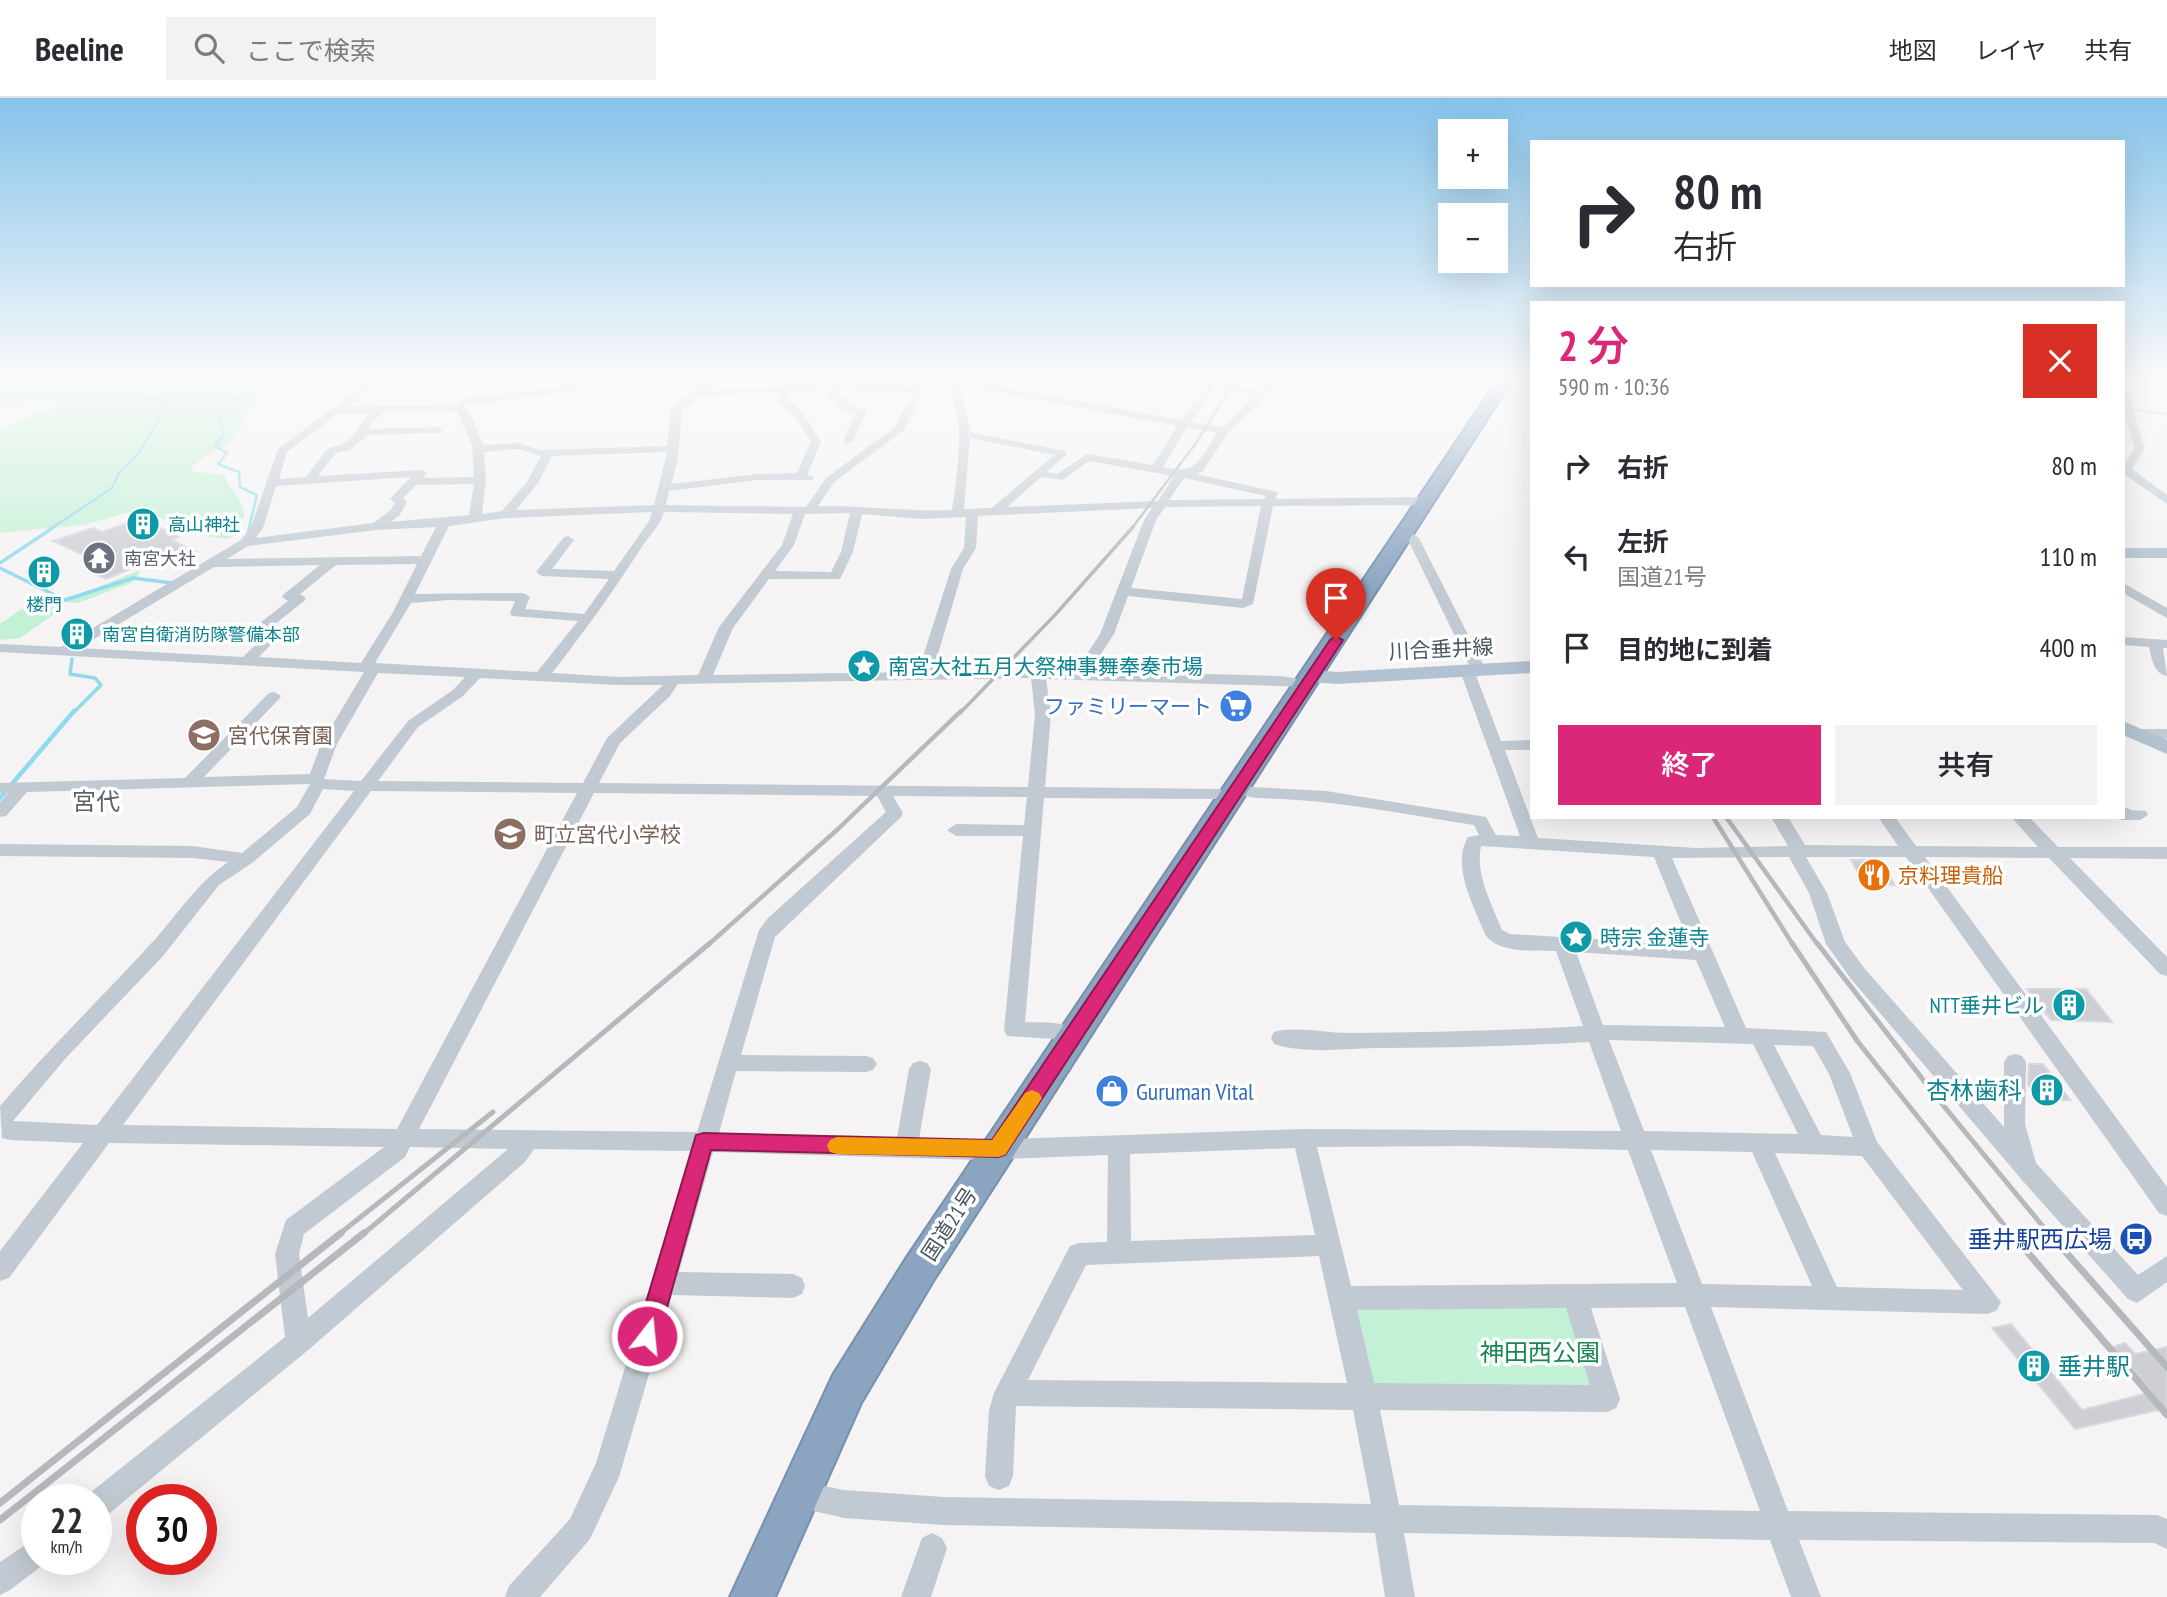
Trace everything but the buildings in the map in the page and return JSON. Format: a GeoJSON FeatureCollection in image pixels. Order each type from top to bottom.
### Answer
{"type":"FeatureCollection","features":[{"type":"Feature","properties":{"kind":"highway","name":"国道21号"},"geometry":{"type":"LineString","coordinates":[[752,1597],[847,1389],[920,1269],[1460,450]]}},
{"type":"Feature","properties":{"kind":"main road"},"geometry":{"type":"LineString","coordinates":[[2125,553],[2167,553]]}},
{"type":"Feature","properties":{"kind":"main road","name":"川合垂井線"},"geometry":{"type":"LineString","coordinates":[[1308,680],[1530,667]]}},
{"type":"Feature","properties":{"kind":"main road"},"geometry":{"type":"LineString","coordinates":[[2129,731],[2167,748]]}},
{"type":"Feature","properties":{"kind":"street"},"geometry":{"type":"LineString","coordinates":[[66,650],[245,543],[257,528],[283,450]]}},
{"type":"Feature","properties":{"kind":"street"},"geometry":{"type":"LineString","coordinates":[[309,480],[332,450]]}},
{"type":"Feature","properties":{"kind":"street"},"geometry":{"type":"LineString","coordinates":[[475,517],[480,480],[478,450]]}},
{"type":"Feature","properties":{"kind":"street"},"geometry":{"type":"LineString","coordinates":[[527,450],[548,453],[643,450]]}},
{"type":"Feature","properties":{"kind":"street"},"geometry":{"type":"LineString","coordinates":[[542,676],[655,522],[673,450]]}},
{"type":"Feature","properties":{"kind":"street"},"geometry":{"type":"LineString","coordinates":[[801,476],[812,450]]}},
{"type":"Feature","properties":{"kind":"street"},"geometry":{"type":"LineString","coordinates":[[703,681],[726,627],[788,545],[805,510],[830,480],[871,450]]}},
{"type":"Feature","properties":{"kind":"street"},"geometry":{"type":"LineString","coordinates":[[957,514],[964,475],[964,450]]}},
{"type":"Feature","properties":{"kind":"street"},"geometry":{"type":"LineString","coordinates":[[996,511],[1062,453],[1046,450]]}},
{"type":"Feature","properties":{"kind":"street"},"geometry":{"type":"LineString","coordinates":[[1156,469],[1168,450]]}},
{"type":"Feature","properties":{"kind":"street"},"geometry":{"type":"LineString","coordinates":[[1087,675],[1090,660],[1107,634],[1150,520],[1181,475],[1198,470],[1211,450]]}},
{"type":"Feature","properties":{"kind":"street"},"geometry":{"type":"LineString","coordinates":[[2125,470],[2139,450]]}},
{"type":"Feature","properties":{"kind":"street"},"geometry":{"type":"LineString","coordinates":[[506,514],[532,483],[548,453]]}},
{"type":"Feature","properties":{"kind":"street"},"geometry":{"type":"LineString","coordinates":[[1039,473],[1059,478],[1087,457],[1273,494],[1268,503],[1248,601],[1243,604],[1123,591]]}},
{"type":"Feature","properties":{"kind":"street"},"geometry":{"type":"LineString","coordinates":[[271,483],[421,473],[396,499],[401,502],[395,513],[376,526]]}},
{"type":"Feature","properties":{"kind":"street"},"geometry":{"type":"LineString","coordinates":[[2125,473],[2167,500]]}},
{"type":"Feature","properties":{"kind":"street"},"geometry":{"type":"LineString","coordinates":[[663,488],[758,477],[801,476],[830,480]]}},
{"type":"Feature","properties":{"kind":"street"},"geometry":{"type":"LineString","coordinates":[[413,482],[480,480]]}},
{"type":"Feature","properties":{"kind":"street"},"geometry":{"type":"LineString","coordinates":[[245,543],[376,526],[444,523],[506,514],[660,508],[857,509],[922,515],[1159,504],[1427,501]]}},
{"type":"Feature","properties":{"kind":"street"},"geometry":{"type":"LineString","coordinates":[[766,575],[835,576],[848,552],[857,509]]}},
{"type":"Feature","properties":{"kind":"street"},"geometry":{"type":"LineString","coordinates":[[925,676],[957,569],[970,548],[972,513]]}},
{"type":"Feature","properties":{"kind":"street"},"geometry":{"type":"LineString","coordinates":[[444,523],[427,560],[328,744],[317,781],[304,810],[246,859],[213,881],[156,951],[58,1053],[0,1125],[10,1131],[103,1134],[704,1142],[906,1148],[998,1149],[1304,1138],[1467,1137],[1868,1146]]}},
{"type":"Feature","properties":{"kind":"street"},"geometry":{"type":"LineString","coordinates":[[310,561],[338,531]]}},
{"type":"Feature","properties":{"kind":"street"},"geometry":{"type":"LineString","coordinates":[[1405,533],[1413,538],[1473,670],[1494,746],[1531,843]]}},
{"type":"Feature","properties":{"kind":"street"},"geometry":{"type":"LineString","coordinates":[[568,540],[542,572],[618,575]]}},
{"type":"Feature","properties":{"kind":"street"},"geometry":{"type":"LineString","coordinates":[[213,563],[427,560]]}},
{"type":"Feature","properties":{"kind":"street"},"geometry":{"type":"LineString","coordinates":[[246,662],[270,638],[251,637],[299,598],[289,597],[333,561]]}},
{"type":"Feature","properties":{"kind":"street"},"geometry":{"type":"LineString","coordinates":[[2125,588],[2167,614]]}},
{"type":"Feature","properties":{"kind":"street"},"geometry":{"type":"LineString","coordinates":[[406,600],[450,596],[523,597],[517,613],[587,618]]}},
{"type":"Feature","properties":{"kind":"street"},"geometry":{"type":"LineString","coordinates":[[2125,641],[2161,644],[2160,665],[2167,672]]}},
{"type":"Feature","properties":{"kind":"street"},"geometry":{"type":"LineString","coordinates":[[0,648],[66,650],[74,654],[672,682],[1038,674],[1308,680]]}},
{"type":"Feature","properties":{"kind":"street"},"geometry":{"type":"LineString","coordinates":[[0,1270],[413,724],[458,693],[477,673]]}},
{"type":"Feature","properties":{"kind":"street"},"geometry":{"type":"LineString","coordinates":[[1038,674],[1043,714],[1014,1030],[1058,1031],[1072,1038]]}},
{"type":"Feature","properties":{"kind":"street"},"geometry":{"type":"LineString","coordinates":[[298,1342],[287,1254],[295,1228],[397,1150],[613,741],[665,693],[672,682]]}},
{"type":"Feature","properties":{"kind":"street"},"geometry":{"type":"LineString","coordinates":[[192,780],[274,696]]}},
{"type":"Feature","properties":{"kind":"street"},"geometry":{"type":"LineString","coordinates":[[2129,731],[2167,734]]}},
{"type":"Feature","properties":{"kind":"street"},"geometry":{"type":"LineString","coordinates":[[1494,746],[1530,745]]}},
{"type":"Feature","properties":{"kind":"street"},"geometry":{"type":"LineString","coordinates":[[0,812],[11,787],[192,780],[586,789],[1219,794],[1251,792],[1326,796],[1480,821],[1490,841]]}},
{"type":"Feature","properties":{"kind":"street"},"geometry":{"type":"LineString","coordinates":[[520,1597],[580,1528],[609,1467],[766,935],[775,923],[895,813],[882,791]]}},
{"type":"Feature","properties":{"kind":"street"},"geometry":{"type":"LineString","coordinates":[[1780,819],[1818,893],[1836,944],[1858,974],[2030,1173],[2137,1291],[2167,1267]]}},
{"type":"Feature","properties":{"kind":"street"},"geometry":{"type":"LineString","coordinates":[[1887,819],[2167,1206]]}},
{"type":"Feature","properties":{"kind":"street"},"geometry":{"type":"LineString","coordinates":[[2021,819],[2167,969]]}},
{"type":"Feature","properties":{"kind":"street"},"geometry":{"type":"LineString","coordinates":[[956,830],[1032,831]]}},
{"type":"Feature","properties":{"kind":"street"},"geometry":{"type":"LineString","coordinates":[[1703,953],[1507,941],[1493,934],[1470,863],[1469,849],[1474,841],[1490,841],[1661,852],[2167,853]]}},
{"type":"Feature","properties":{"kind":"street"},"geometry":{"type":"LineString","coordinates":[[0,850],[193,852],[246,859]]}},
{"type":"Feature","properties":{"kind":"street"},"geometry":{"type":"LineString","coordinates":[[1661,852],[1703,953],[1814,1144]]}},
{"type":"Feature","properties":{"kind":"street"},"geometry":{"type":"LineString","coordinates":[[1563,944],[1806,1597]]}},
{"type":"Feature","properties":{"kind":"street"},"geometry":{"type":"LineString","coordinates":[[1281,1038],[1323,1041],[1508,1040],[1614,1032],[1819,1038],[1839,1073],[1868,1146],[1988,1302],[1693,1294],[1342,1298]]}},
{"type":"Feature","properties":{"kind":"street"},"geometry":{"type":"LineString","coordinates":[[2015,1062],[2014,1124],[2030,1173]]}},
{"type":"Feature","properties":{"kind":"street"},"geometry":{"type":"LineString","coordinates":[[727,1063],[866,1064]]}},
{"type":"Feature","properties":{"kind":"street"},"geometry":{"type":"LineString","coordinates":[[906,1148],[920,1069]]}},
{"type":"Feature","properties":{"kind":"street"},"geometry":{"type":"LineString","coordinates":[[1304,1138],[1364,1398],[1389,1520],[1400,1597]]}},
{"type":"Feature","properties":{"kind":"street"},"geometry":{"type":"LineString","coordinates":[[112,1493],[298,1342],[517,1155],[527,1141]]}},
{"type":"Feature","properties":{"kind":"street"},"geometry":{"type":"LineString","coordinates":[[1759,1143],[1830,1298]]}},
{"type":"Feature","properties":{"kind":"street"},"geometry":{"type":"LineString","coordinates":[[1119,1144],[1119,1253]]}},
{"type":"Feature","properties":{"kind":"street"},"geometry":{"type":"LineString","coordinates":[[999,1476],[1002,1410],[1007,1393],[1079,1254],[1328,1244]]}},
{"type":"Feature","properties":{"kind":"street"},"geometry":{"type":"LineString","coordinates":[[663,1283],[793,1286]]}},
{"type":"Feature","properties":{"kind":"street"},"geometry":{"type":"LineString","coordinates":[[1007,1393],[1607,1399],[1575,1295]]}},
{"type":"Feature","properties":{"kind":"street"},"geometry":{"type":"LineString","coordinates":[[798,1495],[844,1504],[944,1511],[2162,1532]]}},
{"type":"Feature","properties":{"kind":"street"},"geometry":{"type":"LineString","coordinates":[[916,1597],[932,1548]]}},
{"type":"Feature","properties":{"kind":"street"},"geometry":{"type":"LineString","coordinates":[[0,1580],[21,1564]]}},
{"type":"Feature","properties":{"kind":"green space"},"geometry":{"type":"Polygon","coordinates":[[[0,450],[218,450],[200,460],[191,471],[224,475],[241,503],[244,516],[237,535],[226,539],[200,535],[140,509],[84,525],[0,533],[0,450]]]}},
{"type":"Feature","properties":{"kind":"green space"},"geometry":{"type":"Polygon","coordinates":[[[141,571],[133,582],[78,603],[63,602],[141,571]]]}},
{"type":"Feature","properties":{"kind":"green space"},"geometry":{"type":"Polygon","coordinates":[[[33,601],[63,608],[20,638],[0,640],[0,624],[33,601]]]}},
{"type":"Feature","properties":{"kind":"green space","name":"神田西公園"},"geometry":{"type":"Polygon","coordinates":[[[1573,1304],[1607,1399],[1372,1398],[1352,1308],[1573,1304]]]}},
{"type":"Feature","properties":{"kind":"waterway"},"geometry":{"type":"LineString","coordinates":[[52,528],[112,488],[119,473],[141,450]]}},
{"type":"Feature","properties":{"kind":"waterway"},"geometry":{"type":"LineString","coordinates":[[222,450],[227,453],[218,464],[239,472],[240,487],[257,495],[249,528]]}},
{"type":"Feature","properties":{"kind":"waterway"},"geometry":{"type":"LineString","coordinates":[[0,563],[54,527]]}},
{"type":"Feature","properties":{"kind":"waterway"},"geometry":{"type":"LineString","coordinates":[[248,533],[250,527]]}},
{"type":"Feature","properties":{"kind":"waterway"},"geometry":{"type":"LineString","coordinates":[[0,568],[65,600],[133,578],[172,583]]}},
{"type":"Feature","properties":{"kind":"waterway"},"geometry":{"type":"LineString","coordinates":[[72,659],[70,674],[95,678],[101,685],[73,713]]}},
{"type":"Feature","properties":{"kind":"waterway"},"geometry":{"type":"LineString","coordinates":[[0,798],[74,711]]}},
{"type":"Feature","properties":{"kind":"railway"},"geometry":{"type":"LineString","coordinates":[[1132,528],[1191,450]]}},
{"type":"Feature","properties":{"kind":"railway"},"geometry":{"type":"LineString","coordinates":[[960,713],[1055,615],[1133,527]]}},
{"type":"Feature","properties":{"kind":"railway"},"geometry":{"type":"LineString","coordinates":[[708,945],[838,829],[961,711]]}},
{"type":"Feature","properties":{"kind":"railway"},"geometry":{"type":"LineString","coordinates":[[1714,819],[1793,945]]}},
{"type":"Feature","properties":{"kind":"railway"},"geometry":{"type":"LineString","coordinates":[[1727,819],[1818,945]]}},
{"type":"Feature","properties":{"kind":"railway"},"geometry":{"type":"LineString","coordinates":[[362,1235],[710,943]]}},
{"type":"Feature","properties":{"kind":"railway"},"geometry":{"type":"LineString","coordinates":[[1792,943],[1858,1042],[2012,1235]]}},
{"type":"Feature","properties":{"kind":"railway"},"geometry":{"type":"LineString","coordinates":[[1817,943],[1938,1099],[2050,1235]]}},
{"type":"Feature","properties":{"kind":"railway"},"geometry":{"type":"LineString","coordinates":[[338,1235],[493,1112]]}},
{"type":"Feature","properties":{"kind":"railway"},"geometry":{"type":"LineString","coordinates":[[0,1503],[341,1233]]}},
{"type":"Feature","properties":{"kind":"railway"},"geometry":{"type":"LineString","coordinates":[[0,1520],[364,1233]]}},
{"type":"Feature","properties":{"kind":"railway"},"geometry":{"type":"LineString","coordinates":[[2011,1233],[2167,1415]]}},
{"type":"Feature","properties":{"kind":"railway"},"geometry":{"type":"LineString","coordinates":[[2049,1233],[2167,1367]]}},
{"type":"Feature","properties":{"kind":"slow traffic"},"geometry":{"type":"LineString","coordinates":[[837,1146],[998,1149],[1032,1098]]}},
{"type":"Feature","properties":{"kind":"place","name":"高山神社"},"geometry":{"type":"Point","coordinates":[143,524]}},
{"type":"Feature","properties":{"kind":"place","name":"南宮大社"},"geometry":{"type":"Point","coordinates":[99,558]}},
{"type":"Feature","properties":{"kind":"place","name":"楼門"},"geometry":{"type":"Point","coordinates":[44,572]}},
{"type":"Feature","properties":{"kind":"place","name":"南宮自衛消防隊警備本部"},"geometry":{"type":"Point","coordinates":[77,634]}},
{"type":"Feature","properties":{"kind":"place","name":"南宮大社五月大祭神事舞奉奏市場"},"geometry":{"type":"Point","coordinates":[864,666]}},
{"type":"Feature","properties":{"kind":"place","name":"ファミリーマート"},"geometry":{"type":"Point","coordinates":[1236,706]}},
{"type":"Feature","properties":{"kind":"place","name":"宮代保育園"},"geometry":{"type":"Point","coordinates":[204,735]}},
{"type":"Feature","properties":{"kind":"place","name":"町立宮代小学校"},"geometry":{"type":"Point","coordinates":[510,834]}},
{"type":"Feature","properties":{"kind":"place","name":"京料理貴船"},"geometry":{"type":"Point","coordinates":[1874,875]}},
{"type":"Feature","properties":{"kind":"place","name":"時宗 金蓮寺"},"geometry":{"type":"Point","coordinates":[1576,937]}},
{"type":"Feature","properties":{"kind":"place","name":"NTT垂井ビル"},"geometry":{"type":"Point","coordinates":[2069,1005]}},
{"type":"Feature","properties":{"kind":"place","name":"杏林歯科"},"geometry":{"type":"Point","coordinates":[2047,1090]}},
{"type":"Feature","properties":{"kind":"place","name":"Guruman Vital"},"geometry":{"type":"Point","coordinates":[1112,1091]}},
{"type":"Feature","properties":{"kind":"place","name":"垂井駅西広場"},"geometry":{"type":"Point","coordinates":[2136,1239]}},
{"type":"Feature","properties":{"kind":"place","name":"垂井駅"},"geometry":{"type":"Point","coordinates":[2034,1366]}},
{"type":"Feature","properties":{"kind":"district","name":"宮代"},"geometry":{"type":"Point","coordinates":[96,801]}},
{"type":"Feature","properties":{"kind":"route"},"geometry":{"type":"LineString","coordinates":[[647,1336],[704,1142],[998,1149],[1336,640]]}}]}
